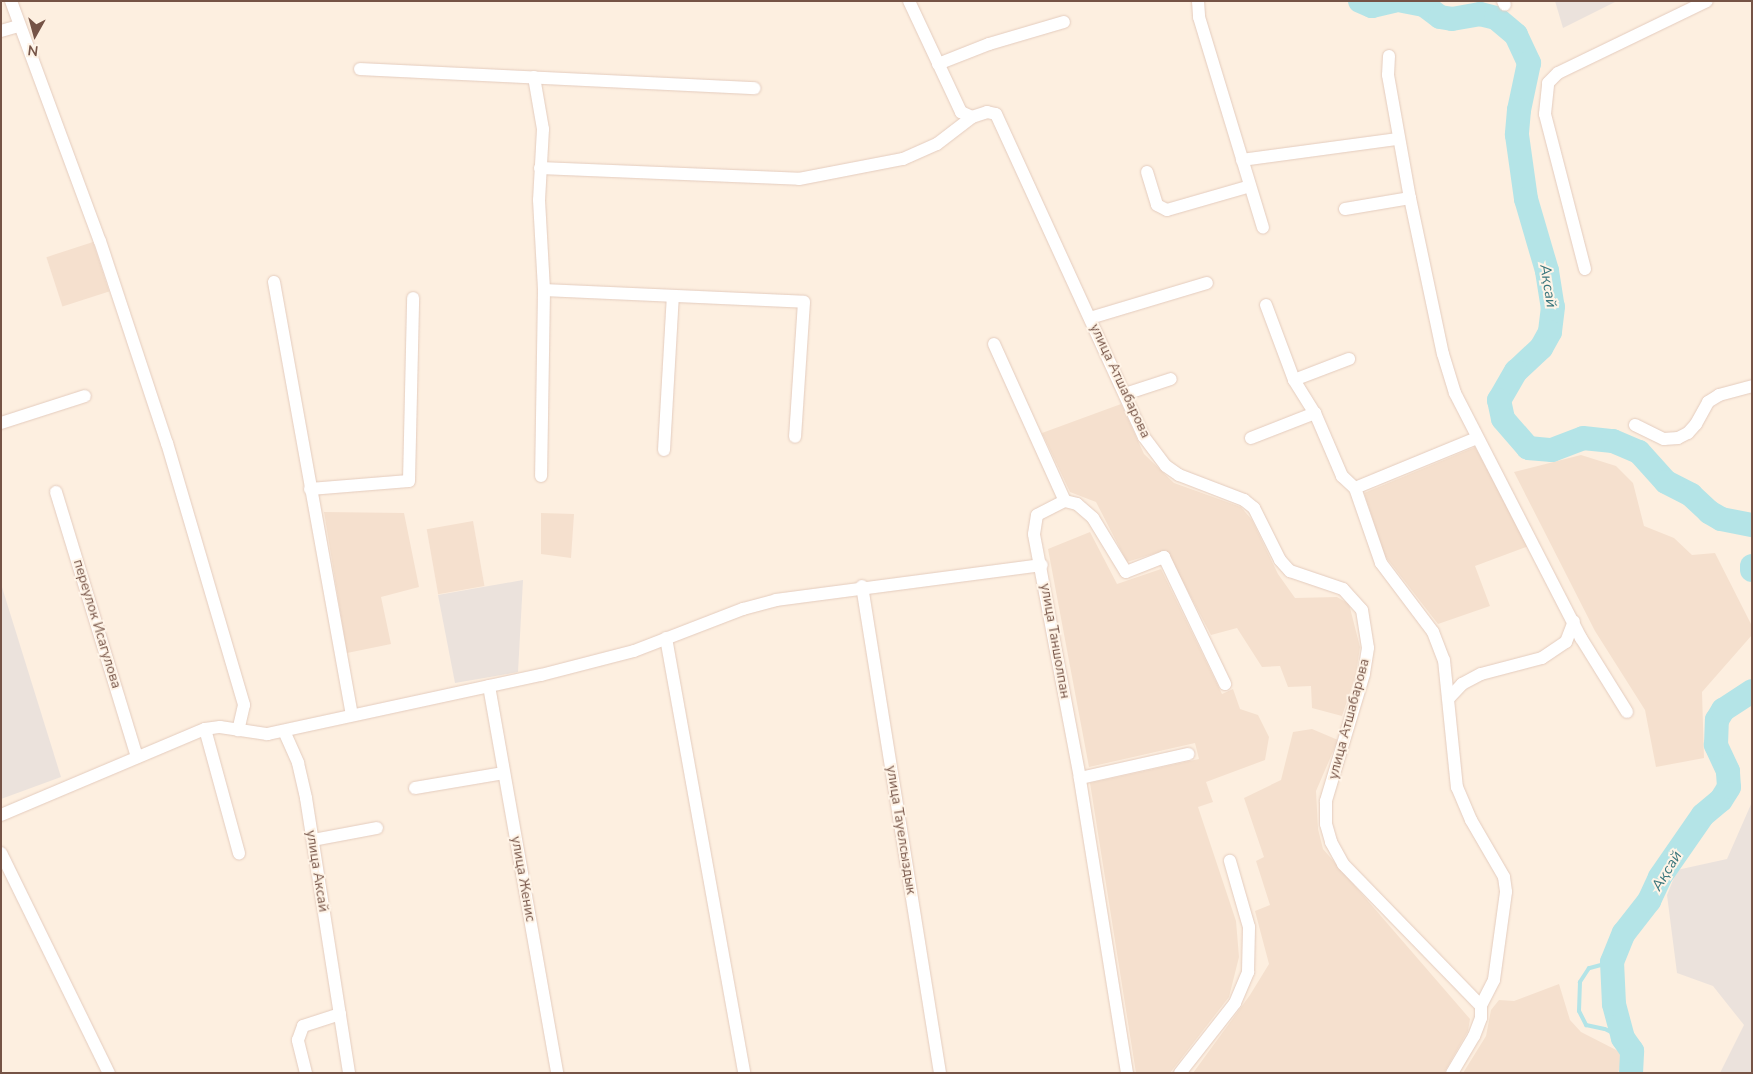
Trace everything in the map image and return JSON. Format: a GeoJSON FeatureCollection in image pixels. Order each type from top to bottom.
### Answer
{"type":"FeatureCollection","features":[{"type":"Feature","properties":{"kind":"street"},"geometry":{"type":"LineString","coordinates":[[11,1],[100,241],[167,443],[244,705],[238,730]]}},
{"type":"Feature","properties":{"kind":"street"},"geometry":{"type":"LineString","coordinates":[[540,168],[800,180],[903,160],[937,144],[972,117],[961,112],[909,1]]}},
{"type":"Feature","properties":{"kind":"street"},"geometry":{"type":"LineString","coordinates":[[1198,1],[1199,17],[1263,228]]}},
{"type":"Feature","properties":{"kind":"street"},"geometry":{"type":"LineString","coordinates":[[1585,269],[1545,114],[1548,83],[1558,73],[1707,1]]}},
{"type":"Feature","properties":{"kind":"street"},"geometry":{"type":"LineString","coordinates":[[938,64],[989,44],[1064,22]]}},
{"type":"Feature","properties":{"kind":"street"},"geometry":{"type":"LineString","coordinates":[[1,31],[19,26]]}},
{"type":"Feature","properties":{"kind":"street"},"geometry":{"type":"LineString","coordinates":[[1389,56],[1388,75],[1398,139],[1443,354],[1455,393],[1574,621],[1627,712]]}},
{"type":"Feature","properties":{"kind":"street"},"geometry":{"type":"LineString","coordinates":[[360,69],[755,88]]}},
{"type":"Feature","properties":{"kind":"street"},"geometry":{"type":"LineString","coordinates":[[534,77],[543,128],[540,168],[544,290],[541,476]]}},
{"type":"Feature","properties":{"kind":"street","name":"улица Атшабарова"},"geometry":{"type":"LineString","coordinates":[[972,117],[987,112],[996,114],[1000,120],[1144,437],[1166,466],[1179,475],[1244,500],[1254,508],[1280,560],[1290,571],[1343,589],[1362,610],[1367,657],[1326,801],[1326,824],[1331,842],[1343,864],[1481,1006]]}},
{"type":"Feature","properties":{"kind":"street"},"geometry":{"type":"LineString","coordinates":[[1242,160],[1398,139]]}},
{"type":"Feature","properties":{"kind":"street"},"geometry":{"type":"LineString","coordinates":[[1147,172],[1157,205],[1167,210],[1250,186]]}},
{"type":"Feature","properties":{"kind":"street"},"geometry":{"type":"LineString","coordinates":[[1345,210],[1410,198]]}},
{"type":"Feature","properties":{"kind":"street"},"geometry":{"type":"LineString","coordinates":[[274,282],[310,490],[352,714]]}},
{"type":"Feature","properties":{"kind":"street"},"geometry":{"type":"LineString","coordinates":[[1090,318],[1207,283]]}},
{"type":"Feature","properties":{"kind":"street"},"geometry":{"type":"LineString","coordinates":[[544,290],[804,302],[795,437]]}},
{"type":"Feature","properties":{"kind":"street"},"geometry":{"type":"LineString","coordinates":[[664,450],[673,296]]}},
{"type":"Feature","properties":{"kind":"street"},"geometry":{"type":"LineString","coordinates":[[310,490],[409,481],[413,298]]}},
{"type":"Feature","properties":{"kind":"street"},"geometry":{"type":"LineString","coordinates":[[1266,305],[1294,380],[1315,413],[1342,476],[1355,488],[1381,563],[1433,632],[1444,660],[1450,697],[1449,729],[1457,787],[1471,820],[1504,877],[1506,892],[1494,980],[1481,1006],[1481,1018],[1474,1036],[1452,1073]]}},
{"type":"Feature","properties":{"kind":"street"},"geometry":{"type":"LineString","coordinates":[[994,344],[1064,501],[1078,504],[1093,518],[1126,572],[1164,558],[1226,684]]}},
{"type":"Feature","properties":{"kind":"street"},"geometry":{"type":"LineString","coordinates":[[1294,380],[1349,359]]}},
{"type":"Feature","properties":{"kind":"street"},"geometry":{"type":"LineString","coordinates":[[1125,394],[1172,379]]}},
{"type":"Feature","properties":{"kind":"street"},"geometry":{"type":"LineString","coordinates":[[1635,426],[1664,438],[1678,438],[1688,433],[1696,424],[1708,402],[1719,395],[1752,386]]}},
{"type":"Feature","properties":{"kind":"street"},"geometry":{"type":"LineString","coordinates":[[1,422],[85,396]]}},
{"type":"Feature","properties":{"kind":"street"},"geometry":{"type":"LineString","coordinates":[[1251,438],[1315,413]]}},
{"type":"Feature","properties":{"kind":"street"},"geometry":{"type":"LineString","coordinates":[[1355,488],[1477,438]]}},
{"type":"Feature","properties":{"kind":"street","name":"переулок Исагулова"},"geometry":{"type":"LineString","coordinates":[[56,492],[137,757]]}},
{"type":"Feature","properties":{"kind":"street","name":"улица Таншолпан"},"geometry":{"type":"LineString","coordinates":[[1064,501],[1037,515],[1034,524],[1080,778],[1127,1073]]}},
{"type":"Feature","properties":{"kind":"street"},"geometry":{"type":"LineString","coordinates":[[1,815],[205,729],[238,730],[267,734],[284,731],[352,714],[489,686],[593,662],[776,600],[862,586],[1042,565]]}},
{"type":"Feature","properties":{"kind":"street","name":"улица Тауелсыздык"},"geometry":{"type":"LineString","coordinates":[[862,586],[940,1073]]}},
{"type":"Feature","properties":{"kind":"street"},"geometry":{"type":"LineString","coordinates":[[1450,697],[1462,684],[1481,674],[1542,658],[1566,642],[1574,621]]}},
{"type":"Feature","properties":{"kind":"street"},"geometry":{"type":"LineString","coordinates":[[666,638],[744,1073]]}},
{"type":"Feature","properties":{"kind":"street","name":"улица Женис"},"geometry":{"type":"LineString","coordinates":[[489,686],[557,1073]]}},
{"type":"Feature","properties":{"kind":"street"},"geometry":{"type":"LineString","coordinates":[[205,729],[239,853]]}},
{"type":"Feature","properties":{"kind":"street","name":"улица Аксай"},"geometry":{"type":"LineString","coordinates":[[284,731],[298,764],[313,840],[349,1073]]}},
{"type":"Feature","properties":{"kind":"street"},"geometry":{"type":"LineString","coordinates":[[1080,778],[1188,754]]}},
{"type":"Feature","properties":{"kind":"street"},"geometry":{"type":"LineString","coordinates":[[415,788],[504,772]]}},
{"type":"Feature","properties":{"kind":"street"},"geometry":{"type":"LineString","coordinates":[[313,840],[377,828]]}},
{"type":"Feature","properties":{"kind":"street"},"geometry":{"type":"LineString","coordinates":[[1,853],[110,1073]]}},
{"type":"Feature","properties":{"kind":"street"},"geometry":{"type":"LineString","coordinates":[[1180,1073],[1235,1003],[1248,972],[1249,927],[1230,861]]}},
{"type":"Feature","properties":{"kind":"street"},"geometry":{"type":"LineString","coordinates":[[306,1073],[298,1040],[303,1026],[340,1014]]}},
{"type":"Feature","properties":{"kind":"shaded area"},"geometry":{"type":"Polygon","coordinates":[[[1555,1],[1617,1],[1563,28],[1555,1]]]}},
{"type":"Feature","properties":{"kind":"shaded area"},"geometry":{"type":"Polygon","coordinates":[[[93,242],[109,291],[62,307],[46,257],[93,242]]]}},
{"type":"Feature","properties":{"kind":"shaded area"},"geometry":{"type":"Polygon","coordinates":[[[1121,404],[1144,454],[1174,483],[1241,507],[1252,520],[1278,574],[1295,598],[1337,597],[1349,604],[1360,647],[1356,674],[1342,716],[1312,708],[1311,686],[1288,687],[1280,666],[1262,667],[1237,628],[1211,635],[1166,550],[1127,562],[1096,502],[1070,492],[1042,433],[1121,404]]]}},
{"type":"Feature","properties":{"kind":"shaded area"},"geometry":{"type":"Polygon","coordinates":[[[1475,447],[1529,546],[1475,566],[1490,606],[1438,624],[1385,556],[1364,493],[1475,447]]]}},
{"type":"Feature","properties":{"kind":"shaded area"},"geometry":{"type":"Polygon","coordinates":[[[1581,455],[1616,466],[1633,483],[1644,526],[1674,538],[1692,555],[1715,553],[1752,626],[1752,635],[1702,692],[1704,758],[1656,767],[1645,710],[1595,631],[1514,472],[1581,455]]]}},
{"type":"Feature","properties":{"kind":"shaded area"},"geometry":{"type":"Polygon","coordinates":[[[324,512],[404,513],[419,587],[381,597],[391,644],[347,653],[324,512]]]}},
{"type":"Feature","properties":{"kind":"shaded area"},"geometry":{"type":"Polygon","coordinates":[[[541,513],[574,514],[571,558],[541,554],[541,513]]]}},
{"type":"Feature","properties":{"kind":"shaded area"},"geometry":{"type":"Polygon","coordinates":[[[473,521],[484,586],[438,594],[427,529],[473,521]]]}},
{"type":"Feature","properties":{"kind":"shaded area"},"geometry":{"type":"Polygon","coordinates":[[[1090,532],[1117,584],[1161,569],[1222,694],[1233,689],[1240,709],[1258,715],[1269,737],[1265,760],[1206,782],[1213,802],[1198,807],[1236,921],[1239,957],[1229,997],[1170,1073],[1136,1073],[1090,783],[1199,759],[1195,743],[1089,767],[1048,549],[1090,532]]]}},
{"type":"Feature","properties":{"kind":"shaded area"},"geometry":{"type":"Polygon","coordinates":[[[523,580],[518,672],[455,683],[438,595],[523,580]]]}},
{"type":"Feature","properties":{"kind":"shaded area"},"geometry":{"type":"Polygon","coordinates":[[[1,584],[61,777],[1,799],[1,584]]]}},
{"type":"Feature","properties":{"kind":"shaded area"},"geometry":{"type":"Polygon","coordinates":[[[1312,729],[1338,740],[1316,791],[1318,829],[1323,849],[1470,1019],[1468,1031],[1444,1073],[1193,1073],[1250,995],[1269,964],[1255,911],[1270,905],[1256,861],[1264,857],[1244,798],[1281,780],[1293,732],[1312,729]]]}},
{"type":"Feature","properties":{"kind":"shaded area"},"geometry":{"type":"Polygon","coordinates":[[[1752,802],[1752,1073],[1720,1073],[1744,1025],[1713,986],[1677,973],[1667,895],[1677,870],[1727,859],[1752,802]]]}},
{"type":"Feature","properties":{"kind":"shaded area"},"geometry":{"type":"Polygon","coordinates":[[[1559,984],[1570,1020],[1581,1032],[1624,1054],[1618,1073],[1463,1073],[1486,1036],[1491,1010],[1499,1000],[1514,1001],[1559,984]]]}},
{"type":"Feature","properties":{"kind":"waterway","name":"Ақсай"},"geometry":{"type":"LineString","coordinates":[[1360,1],[1372,6],[1394,1]]}},
{"type":"Feature","properties":{"kind":"waterway","name":"Ақсай"},"geometry":{"type":"LineString","coordinates":[[1403,1],[1424,5],[1440,17],[1452,19],[1480,14],[1496,18],[1516,35],[1529,63],[1519,110],[1517,135],[1526,199],[1547,271],[1553,307],[1550,332],[1541,348],[1516,371],[1499,400],[1503,419],[1528,448],[1552,450],[1583,438],[1613,441],[1639,452],[1666,482],[1691,495],[1709,512],[1721,519],[1752,525]]}},
{"type":"Feature","properties":{"kind":"waterway","name":"Ақсай"},"geometry":{"type":"LineString","coordinates":[[1631,1073],[1632,1051],[1623,1038],[1614,1004],[1612,962],[1624,933],[1649,901],[1660,877],[1703,815],[1721,800],[1729,787],[1728,771],[1716,745],[1717,720],[1723,710],[1752,691]]}},
{"type":"Feature","properties":{"kind":"waterway"},"geometry":{"type":"LineString","coordinates":[[1612,962],[1589,968],[1580,982],[1579,1011],[1586,1025],[1605,1029],[1623,1038]]}}]}
